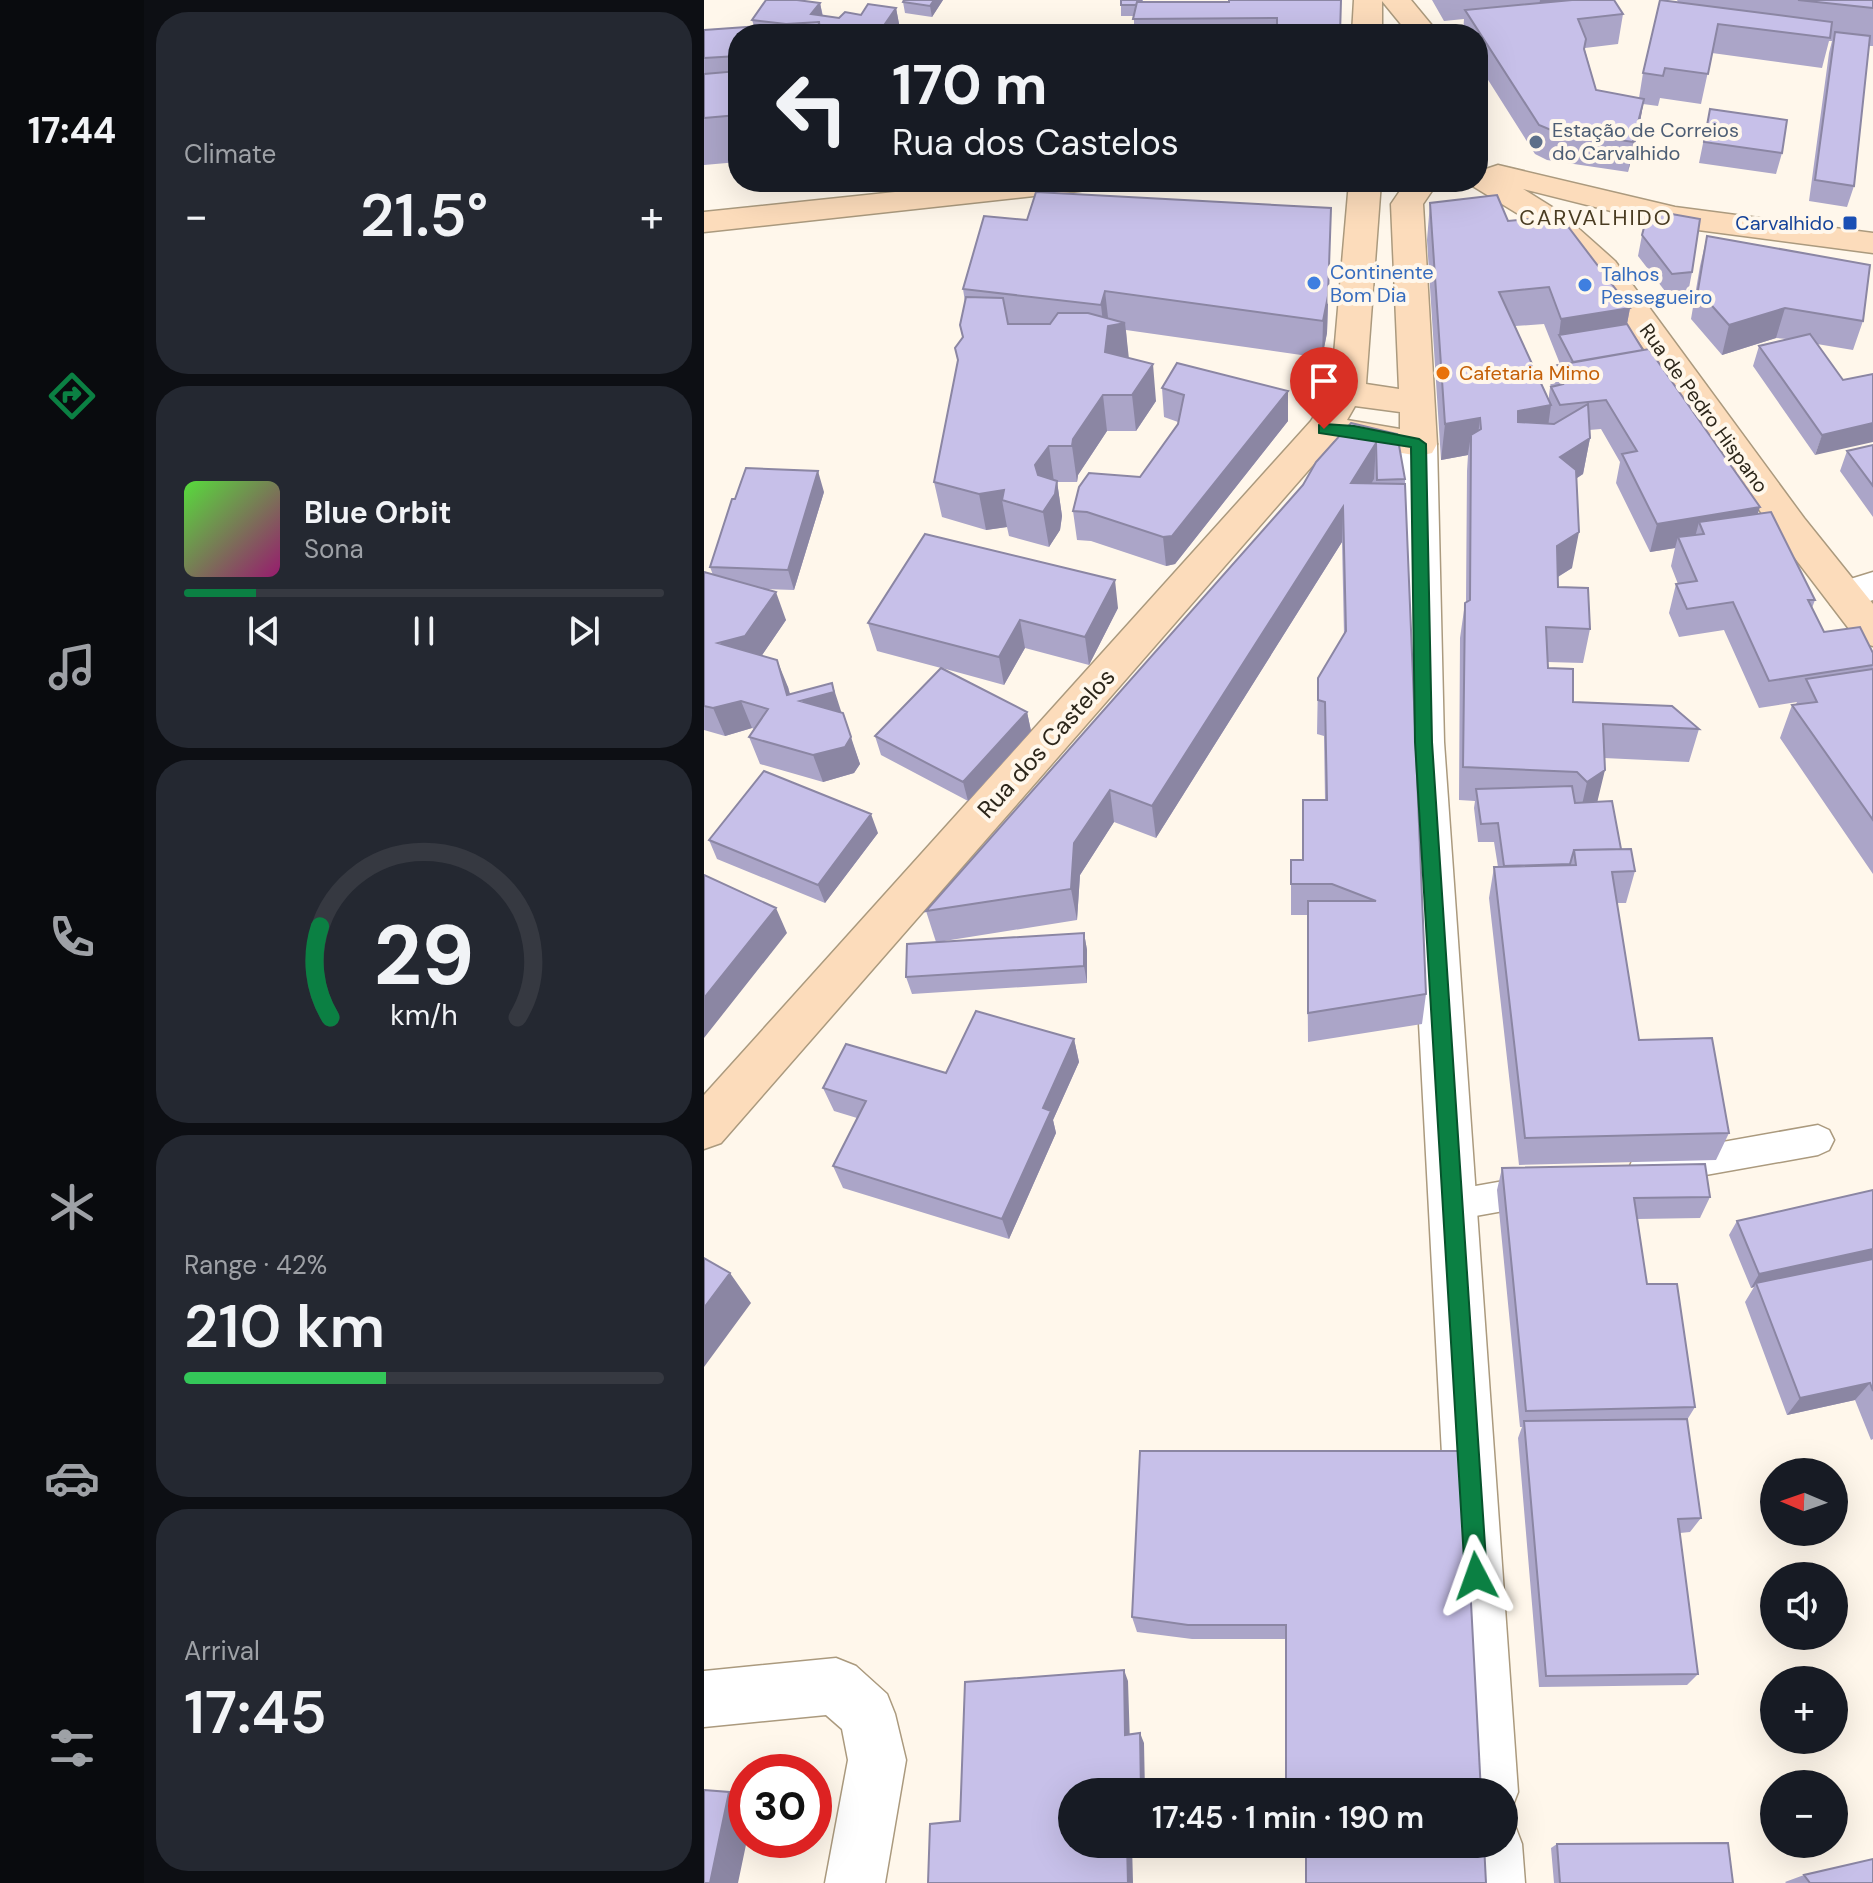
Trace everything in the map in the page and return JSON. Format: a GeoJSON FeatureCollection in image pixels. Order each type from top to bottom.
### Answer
{"type":"FeatureCollection","features":[{"type":"Feature","properties":{"kind":"main road"},"geometry":{"type":"LineString","coordinates":[[1367,24],[1368,0]]}},
{"type":"Feature","properties":{"kind":"main road"},"geometry":{"type":"LineString","coordinates":[[1396,0],[1416,24]]}},
{"type":"Feature","properties":{"kind":"main road"},"geometry":{"type":"LineString","coordinates":[[1488,174],[1530,180],[1675,217],[1873,243]]}},
{"type":"Feature","properties":{"kind":"main road","name":"Rua de Pedro Hispano"},"geometry":{"type":"LineString","coordinates":[[1488,179],[1549,219],[1611,245],[1791,527],[1859,590],[1873,632]]}},
{"type":"Feature","properties":{"kind":"main road"},"geometry":{"type":"LineString","coordinates":[[704,197],[756,192]]}},
{"type":"Feature","properties":{"kind":"main road"},"geometry":{"type":"LineString","coordinates":[[704,222],[985,192]]}},
{"type":"Feature","properties":{"kind":"main road"},"geometry":{"type":"LineString","coordinates":[[1364,192],[1348,389],[1418,422]]}},
{"type":"Feature","properties":{"kind":"main road"},"geometry":{"type":"LineString","coordinates":[[1415,192],[1407,204],[1418,422]]}},
{"type":"Feature","properties":{"kind":"main road"},"geometry":{"type":"LineString","coordinates":[[1611,245],[1629,223],[1675,217]]}},
{"type":"Feature","properties":{"kind":"main road","name":"Rua dos Castelos"},"geometry":{"type":"LineString","coordinates":[[704,1128],[1324,429],[1348,389]]}},
{"type":"Feature","properties":{"kind":"main road"},"geometry":{"type":"LineString","coordinates":[[1324,429],[1354,431],[1418,422]]}},
{"type":"Feature","properties":{"kind":"street"},"geometry":{"type":"LineString","coordinates":[[1418,422],[1424,742],[1488,1778]]}},
{"type":"Feature","properties":{"kind":"street"},"geometry":{"type":"LineString","coordinates":[[704,1699],[836,1686],[867,1714],[877,1760],[855,1883]]}},
{"type":"Feature","properties":{"kind":"street"},"geometry":{"type":"LineString","coordinates":[[1494,1858],[1495,1883]]}},
{"type":"Feature","properties":{"kind":"lane"},"geometry":{"type":"LineString","coordinates":[[1620,1175],[1818,1140]]}},
{"type":"Feature","properties":{"kind":"lane"},"geometry":{"type":"LineString","coordinates":[[1453,1205],[1574,1183]]}},
{"type":"Feature","properties":{"kind":"building"},"geometry":{"type":"Polygon","coordinates":[[[766,0],[820,3],[811,14],[839,18],[845,12],[861,15],[868,4],[896,8],[885,24],[786,24],[752,20],[766,0]]]}},
{"type":"Feature","properties":{"kind":"building"},"geometry":{"type":"Polygon","coordinates":[[[904,0],[934,0],[930,6],[904,0]]]}},
{"type":"Feature","properties":{"kind":"building"},"geometry":{"type":"Polygon","coordinates":[[[1121,0],[1141,0],[1141,2],[1121,5],[1121,0]]]}},
{"type":"Feature","properties":{"kind":"building"},"geometry":{"type":"Polygon","coordinates":[[[1341,0],[1340,24],[1277,24],[1277,18],[1133,19],[1137,2],[1341,0]]]}},
{"type":"Feature","properties":{"kind":"building"},"geometry":{"type":"Polygon","coordinates":[[[1572,0],[1614,0],[1623,14],[1578,19],[1586,39],[1584,49],[1596,90],[1644,99],[1633,142],[1551,130],[1539,125],[1488,46],[1488,24],[1474,24],[1465,10],[1572,0]]]}},
{"type":"Feature","properties":{"kind":"building"},"geometry":{"type":"Polygon","coordinates":[[[1660,0],[1832,22],[1830,38],[1718,24],[1708,74],[1665,68],[1663,76],[1643,73],[1660,0]]]}},
{"type":"Feature","properties":{"kind":"building"},"geometry":{"type":"Polygon","coordinates":[[[1798,0],[1873,0],[1873,8],[1798,0]]]}},
{"type":"Feature","properties":{"kind":"building"},"geometry":{"type":"Polygon","coordinates":[[[728,28],[728,57],[704,58],[704,30],[728,28]]]}},
{"type":"Feature","properties":{"kind":"building"},"geometry":{"type":"Polygon","coordinates":[[[1835,32],[1870,36],[1854,186],[1815,180],[1835,32]]]}},
{"type":"Feature","properties":{"kind":"building"},"geometry":{"type":"Polygon","coordinates":[[[728,72],[728,116],[704,118],[704,74],[728,72]]]}},
{"type":"Feature","properties":{"kind":"building"},"geometry":{"type":"Polygon","coordinates":[[[1710,109],[1787,120],[1782,153],[1704,142],[1710,109]]]}},
{"type":"Feature","properties":{"kind":"building"},"geometry":{"type":"Polygon","coordinates":[[[1036,192],[1331,208],[1328,296],[1323,321],[1105,291],[1101,305],[963,289],[984,216],[1027,220],[1036,192]]]}},
{"type":"Feature","properties":{"kind":"building"},"geometry":{"type":"Polygon","coordinates":[[[1497,195],[1508,221],[1560,216],[1630,308],[1561,319],[1549,287],[1499,292],[1551,405],[1518,411],[1518,422],[1554,424],[1588,404],[1590,438],[1560,457],[1576,470],[1579,532],[1557,546],[1558,587],[1588,588],[1590,629],[1546,627],[1548,668],[1573,669],[1573,702],[1672,706],[1699,729],[1603,724],[1605,770],[1587,782],[1577,772],[1463,767],[1465,603],[1470,600],[1471,435],[1481,429],[1480,418],[1445,424],[1430,203],[1497,195]]]}},
{"type":"Feature","properties":{"kind":"building"},"geometry":{"type":"Polygon","coordinates":[[[1666,213],[1700,219],[1692,272],[1672,274],[1642,235],[1646,220],[1666,213]]]}},
{"type":"Feature","properties":{"kind":"building"},"geometry":{"type":"Polygon","coordinates":[[[1707,236],[1870,265],[1863,321],[1785,308],[1729,325],[1698,290],[1707,236]]]}},
{"type":"Feature","properties":{"kind":"building"},"geometry":{"type":"Polygon","coordinates":[[[966,297],[1003,298],[1008,324],[1050,324],[1058,313],[1088,313],[1125,323],[1108,326],[1105,352],[1153,364],[1132,395],[1103,395],[1073,439],[1072,446],[1049,446],[1035,465],[1038,475],[1057,481],[1055,494],[1043,512],[1002,500],[1004,490],[979,494],[934,482],[958,360],[955,348],[963,337],[960,325],[966,297]]]}},
{"type":"Feature","properties":{"kind":"building"},"geometry":{"type":"Polygon","coordinates":[[[1627,324],[1643,350],[1573,362],[1559,335],[1627,324]]]}},
{"type":"Feature","properties":{"kind":"building"},"geometry":{"type":"Polygon","coordinates":[[[1810,334],[1843,380],[1873,374],[1873,423],[1822,435],[1759,346],[1810,334]]]}},
{"type":"Feature","properties":{"kind":"building"},"geometry":{"type":"Polygon","coordinates":[[[1649,349],[1760,507],[1657,524],[1622,454],[1637,451],[1606,400],[1560,405],[1551,387],[1563,384],[1553,366],[1649,349]]]}},
{"type":"Feature","properties":{"kind":"building"},"geometry":{"type":"Polygon","coordinates":[[[1177,363],[1288,391],[1172,536],[1163,537],[1087,512],[1073,511],[1079,487],[1089,473],[1140,477],[1178,424],[1184,395],[1162,388],[1177,363]]]}},
{"type":"Feature","properties":{"kind":"building"},"geometry":{"type":"Polygon","coordinates":[[[1351,423],[1397,434],[1405,479],[1377,480],[1376,443],[1351,483],[1405,484],[1426,994],[1308,1013],[1308,901],[1376,901],[1332,884],[1291,884],[1291,860],[1303,860],[1303,800],[1327,800],[1325,702],[1318,700],[1318,678],[1346,631],[1343,507],[1152,806],[1110,790],[1074,843],[1071,889],[926,911],[1303,485],[1316,462],[1351,423]]]}},
{"type":"Feature","properties":{"kind":"building"},"geometry":{"type":"Polygon","coordinates":[[[1873,445],[1873,486],[1847,451],[1873,445]]]}},
{"type":"Feature","properties":{"kind":"building"},"geometry":{"type":"Polygon","coordinates":[[[746,468],[818,471],[788,570],[710,567],[732,499],[735,499],[746,468]]]}},
{"type":"Feature","properties":{"kind":"building"},"geometry":{"type":"Polygon","coordinates":[[[1771,512],[1815,600],[1808,600],[1824,632],[1860,627],[1873,653],[1873,665],[1769,681],[1733,602],[1687,609],[1676,584],[1697,581],[1678,537],[1704,534],[1699,522],[1771,512]]]}},
{"type":"Feature","properties":{"kind":"building"},"geometry":{"type":"Polygon","coordinates":[[[925,534],[1115,580],[1085,637],[1020,620],[999,657],[868,623],[925,534]]]}},
{"type":"Feature","properties":{"kind":"building"},"geometry":{"type":"Polygon","coordinates":[[[704,572],[776,592],[745,636],[718,643],[777,660],[787,695],[832,683],[834,692],[800,701],[843,713],[851,737],[845,747],[813,755],[749,737],[768,709],[741,701],[713,708],[704,706],[704,572]]]}},
{"type":"Feature","properties":{"kind":"building"},"geometry":{"type":"Polygon","coordinates":[[[941,668],[1027,712],[963,782],[875,736],[941,668]]]}},
{"type":"Feature","properties":{"kind":"building"},"geometry":{"type":"Polygon","coordinates":[[[1873,669],[1873,820],[1792,705],[1817,702],[1806,679],[1873,669]]]}},
{"type":"Feature","properties":{"kind":"building"},"geometry":{"type":"Polygon","coordinates":[[[764,771],[871,814],[818,885],[709,840],[764,771]]]}},
{"type":"Feature","properties":{"kind":"building"},"geometry":{"type":"Polygon","coordinates":[[[1572,786],[1575,803],[1612,801],[1621,849],[1574,850],[1570,864],[1504,866],[1498,823],[1481,824],[1476,789],[1572,786]]]}},
{"type":"Feature","properties":{"kind":"building"},"geometry":{"type":"Polygon","coordinates":[[[1631,849],[1635,871],[1612,872],[1639,1040],[1712,1038],[1729,1133],[1525,1138],[1494,867],[1576,865],[1574,850],[1631,849]]]}},
{"type":"Feature","properties":{"kind":"building"},"geometry":{"type":"Polygon","coordinates":[[[704,875],[776,908],[704,998],[704,875]]]}},
{"type":"Feature","properties":{"kind":"building"},"geometry":{"type":"Polygon","coordinates":[[[1084,933],[1084,966],[906,977],[907,944],[1084,933]]]}},
{"type":"Feature","properties":{"kind":"building"},"geometry":{"type":"Polygon","coordinates":[[[976,1011],[1074,1039],[1043,1108],[1051,1111],[1002,1219],[833,1166],[866,1101],[823,1088],[846,1044],[946,1073],[976,1011]]]}},
{"type":"Feature","properties":{"kind":"building"},"geometry":{"type":"Polygon","coordinates":[[[1705,1164],[1710,1197],[1634,1198],[1647,1284],[1677,1284],[1695,1407],[1526,1411],[1502,1168],[1705,1164]]]}},
{"type":"Feature","properties":{"kind":"building"},"geometry":{"type":"Polygon","coordinates":[[[1873,1190],[1873,1249],[1759,1274],[1737,1221],[1873,1190]]]}},
{"type":"Feature","properties":{"kind":"building"},"geometry":{"type":"Polygon","coordinates":[[[704,1258],[730,1273],[704,1308],[704,1258]]]}},
{"type":"Feature","properties":{"kind":"building"},"geometry":{"type":"Polygon","coordinates":[[[1873,1259],[1873,1391],[1870,1383],[1800,1398],[1756,1283],[1873,1259]]]}},
{"type":"Feature","properties":{"kind":"building"},"geometry":{"type":"Polygon","coordinates":[[[1687,1419],[1701,1518],[1678,1519],[1698,1674],[1546,1676],[1524,1421],[1687,1419]]]}},
{"type":"Feature","properties":{"kind":"building"},"geometry":{"type":"Polygon","coordinates":[[[1140,1451],[1463,1451],[1480,1778],[1286,1778],[1286,1625],[1188,1625],[1132,1617],[1140,1451]]]}},
{"type":"Feature","properties":{"kind":"building"},"geometry":{"type":"Polygon","coordinates":[[[1124,1670],[1125,1735],[1140,1733],[1141,1778],[1058,1778],[1058,1858],[1127,1858],[1128,1883],[928,1883],[930,1824],[960,1821],[965,1682],[1124,1670]]]}},
{"type":"Feature","properties":{"kind":"building"},"geometry":{"type":"Polygon","coordinates":[[[704,1790],[728,1792],[710,1883],[704,1883],[704,1790]]]}},
{"type":"Feature","properties":{"kind":"building"},"geometry":{"type":"Polygon","coordinates":[[[1728,1843],[1733,1883],[1560,1883],[1557,1844],[1728,1843]]]}},
{"type":"Feature","properties":{"kind":"building"},"geometry":{"type":"Polygon","coordinates":[[[1306,1858],[1485,1858],[1486,1883],[1306,1883],[1306,1858]]]}},
{"type":"Feature","properties":{"kind":"building"},"geometry":{"type":"Polygon","coordinates":[[[1873,1859],[1873,1883],[1810,1883],[1804,1875],[1873,1859]]]}},
{"type":"Feature","properties":{"kind":"place","name":"Estação de Correios do Carvalhido"},"geometry":{"type":"Point","coordinates":[1536,142]}},
{"type":"Feature","properties":{"kind":"place","name":"Carvalhido"},"geometry":{"type":"Point","coordinates":[1850,223]}},
{"type":"Feature","properties":{"kind":"place","name":"Continente Bom Dia"},"geometry":{"type":"Point","coordinates":[1314,283]}},
{"type":"Feature","properties":{"kind":"place","name":"Talhos Pessegueiro"},"geometry":{"type":"Point","coordinates":[1585,285]}},
{"type":"Feature","properties":{"kind":"place","name":"Cafetaria Mimo"},"geometry":{"type":"Point","coordinates":[1443,373]}},
{"type":"Feature","properties":{"kind":"district","name":"CARVALHIDO"},"geometry":{"type":"Point","coordinates":[1596,217]}},
{"type":"Feature","properties":{"kind":"route"},"geometry":{"type":"LineString","coordinates":[[1324,429],[1354,431],[1419,444],[1424,742],[1476,1576]]}}]}
